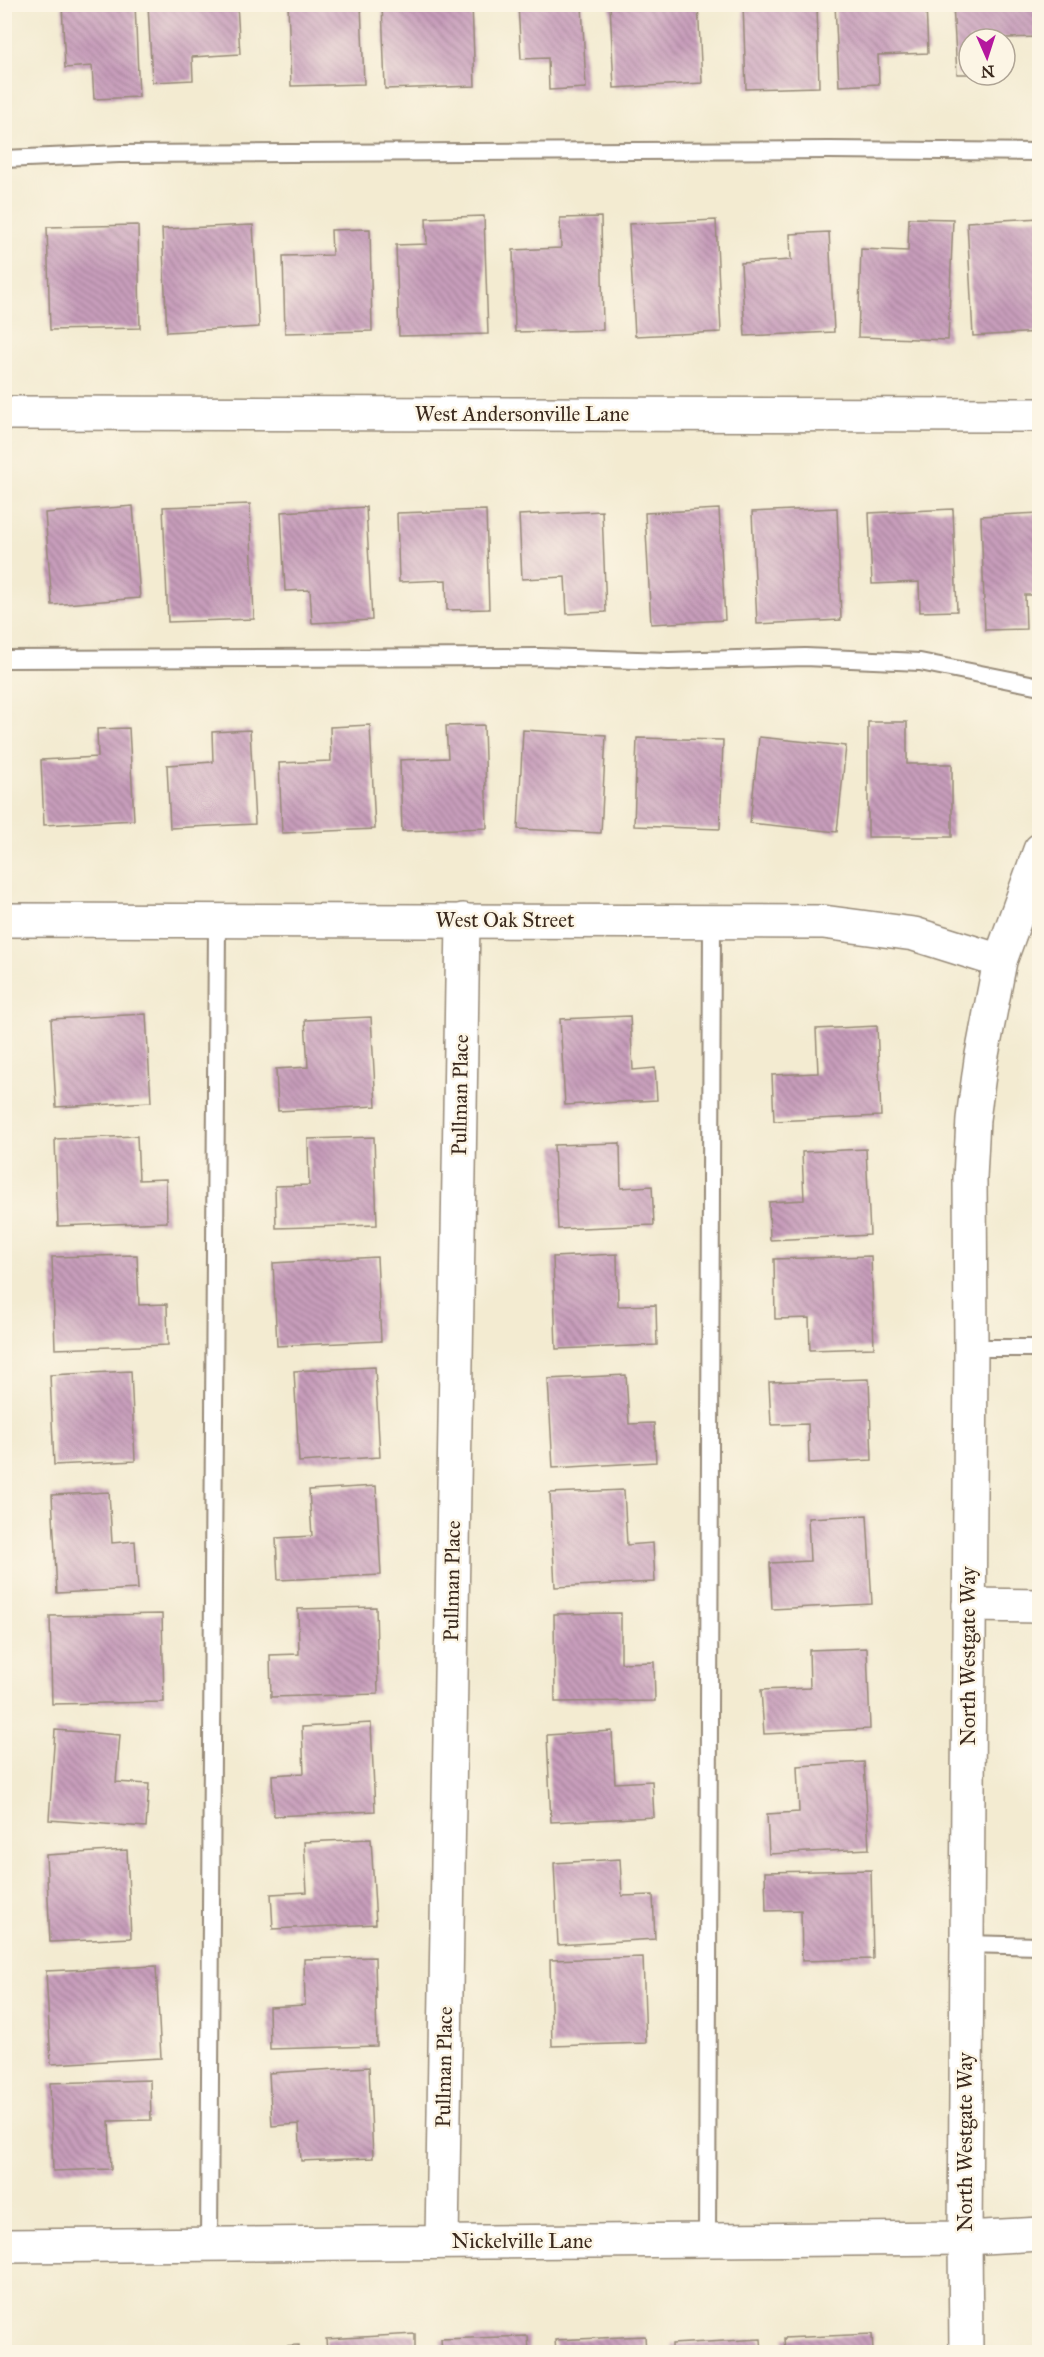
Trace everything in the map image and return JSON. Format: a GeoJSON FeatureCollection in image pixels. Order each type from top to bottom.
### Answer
{"type":"FeatureCollection","features":[{"type":"Feature","properties":{"kind":"street","name":"West Andersonville Lane"},"geometry":{"type":"LineString","coordinates":[[4,413],[1040,415]]}},
{"type":"Feature","properties":{"kind":"street","name":"North Westgate Way"},"geometry":{"type":"LineString","coordinates":[[966,2352],[964,2238],[971,1348],[970,1178],[973,1119],[981,1060],[1000,961],[1040,850]]}},
{"type":"Feature","properties":{"kind":"street","name":"West Oak Street"},"geometry":{"type":"LineString","coordinates":[[4,920],[823,922],[914,934],[1000,961]]}},
{"type":"Feature","properties":{"kind":"street","name":"Pullman Place"},"geometry":{"type":"LineString","coordinates":[[442,2241],[463,920]]}},
{"type":"Feature","properties":{"kind":"street"},"geometry":{"type":"LineString","coordinates":[[969,1605],[1040,1606]]}},
{"type":"Feature","properties":{"kind":"street","name":"Nickelville Lane"},"geometry":{"type":"LineString","coordinates":[[4,2246],[964,2238],[1040,2234]]}},
{"type":"Feature","properties":{"kind":"lane"},"geometry":{"type":"LineString","coordinates":[[4,159],[119,154],[829,150],[1040,152]]}},
{"type":"Feature","properties":{"kind":"lane"},"geometry":{"type":"LineString","coordinates":[[4,659],[492,657],[669,661],[805,657],[920,662],[1040,686]]}},
{"type":"Feature","properties":{"kind":"lane"},"geometry":{"type":"LineString","coordinates":[[209,2244],[217,920]]}},
{"type":"Feature","properties":{"kind":"lane"},"geometry":{"type":"LineString","coordinates":[[707,2240],[712,921]]}},
{"type":"Feature","properties":{"kind":"lane"},"geometry":{"type":"LineString","coordinates":[[971,1348],[1040,1348]]}},
{"type":"Feature","properties":{"kind":"lane"},"geometry":{"type":"LineString","coordinates":[[966,1944],[1040,1946]]}},
{"type":"Feature","properties":{"kind":"building"},"geometry":{"type":"Polygon","coordinates":[[[62,4],[135,4],[139,97],[94,99],[92,66],[65,68],[62,4]]]}},
{"type":"Feature","properties":{"kind":"building"},"geometry":{"type":"Polygon","coordinates":[[[148,4],[237,4],[240,54],[192,57],[193,80],[152,82],[148,4]]]}},
{"type":"Feature","properties":{"kind":"building"},"geometry":{"type":"Polygon","coordinates":[[[288,4],[361,4],[364,84],[291,86],[288,4]]]}},
{"type":"Feature","properties":{"kind":"building"},"geometry":{"type":"Polygon","coordinates":[[[382,4],[472,4],[475,86],[385,89],[382,4]]]}},
{"type":"Feature","properties":{"kind":"building"},"geometry":{"type":"Polygon","coordinates":[[[518,4],[582,4],[586,88],[549,90],[548,58],[521,59],[518,4]]]}},
{"type":"Feature","properties":{"kind":"building"},"geometry":{"type":"Polygon","coordinates":[[[610,4],[698,4],[702,83],[614,88],[610,4]]]}},
{"type":"Feature","properties":{"kind":"building"},"geometry":{"type":"Polygon","coordinates":[[[743,4],[817,4],[819,87],[746,89],[743,4]]]}},
{"type":"Feature","properties":{"kind":"building"},"geometry":{"type":"Polygon","coordinates":[[[835,4],[926,4],[928,53],[878,55],[879,84],[839,86],[835,4]]]}},
{"type":"Feature","properties":{"kind":"building"},"geometry":{"type":"Polygon","coordinates":[[[953,4],[1040,4],[1040,37],[1017,38],[1017,27],[957,27],[957,74],[953,4]]]}},
{"type":"Feature","properties":{"kind":"building"},"geometry":{"type":"Polygon","coordinates":[[[484,216],[488,334],[399,336],[396,245],[427,244],[426,218],[484,216]]]}},
{"type":"Feature","properties":{"kind":"building"},"geometry":{"type":"Polygon","coordinates":[[[601,217],[603,330],[515,332],[513,250],[561,248],[560,218],[601,217]]]}},
{"type":"Feature","properties":{"kind":"building"},"geometry":{"type":"Polygon","coordinates":[[[909,218],[953,219],[948,340],[858,337],[861,249],[908,251],[909,218]]]}},
{"type":"Feature","properties":{"kind":"building"},"geometry":{"type":"Polygon","coordinates":[[[1040,218],[1040,332],[973,336],[967,222],[1040,218]]]}},
{"type":"Feature","properties":{"kind":"building"},"geometry":{"type":"Polygon","coordinates":[[[716,220],[721,332],[635,336],[629,224],[716,220]]]}},
{"type":"Feature","properties":{"kind":"building"},"geometry":{"type":"Polygon","coordinates":[[[138,225],[140,328],[50,330],[47,227],[138,225]]]}},
{"type":"Feature","properties":{"kind":"building"},"geometry":{"type":"Polygon","coordinates":[[[253,225],[259,327],[167,332],[162,229],[253,225]]]}},
{"type":"Feature","properties":{"kind":"building"},"geometry":{"type":"Polygon","coordinates":[[[370,229],[372,331],[285,333],[283,256],[332,255],[331,230],[370,229]]]}},
{"type":"Feature","properties":{"kind":"building"},"geometry":{"type":"Polygon","coordinates":[[[829,232],[834,332],[745,336],[741,263],[791,260],[790,234],[829,232]]]}},
{"type":"Feature","properties":{"kind":"building"},"geometry":{"type":"Polygon","coordinates":[[[250,504],[254,619],[168,622],[163,507],[250,504]]]}},
{"type":"Feature","properties":{"kind":"building"},"geometry":{"type":"Polygon","coordinates":[[[133,506],[140,598],[52,605],[45,513],[133,506]]]}},
{"type":"Feature","properties":{"kind":"building"},"geometry":{"type":"Polygon","coordinates":[[[366,507],[372,620],[312,623],[310,590],[285,591],[281,512],[366,507]]]}},
{"type":"Feature","properties":{"kind":"building"},"geometry":{"type":"Polygon","coordinates":[[[837,508],[841,620],[757,624],[752,512],[837,508]]]}},
{"type":"Feature","properties":{"kind":"building"},"geometry":{"type":"Polygon","coordinates":[[[719,509],[725,620],[651,624],[645,513],[719,509]]]}},
{"type":"Feature","properties":{"kind":"building"},"geometry":{"type":"Polygon","coordinates":[[[953,509],[957,611],[920,612],[919,582],[872,584],[869,513],[953,509]]]}},
{"type":"Feature","properties":{"kind":"building"},"geometry":{"type":"Polygon","coordinates":[[[486,510],[489,609],[447,610],[446,580],[399,582],[397,513],[486,510]]]}},
{"type":"Feature","properties":{"kind":"building"},"geometry":{"type":"Polygon","coordinates":[[[602,511],[606,612],[567,614],[565,577],[522,579],[519,515],[602,511]]]}},
{"type":"Feature","properties":{"kind":"building"},"geometry":{"type":"Polygon","coordinates":[[[1040,513],[1040,595],[1025,595],[1026,629],[985,630],[981,516],[1040,513]]]}},
{"type":"Feature","properties":{"kind":"building"},"geometry":{"type":"Polygon","coordinates":[[[868,722],[907,722],[907,764],[952,764],[952,837],[868,837],[868,722]]]}},
{"type":"Feature","properties":{"kind":"building"},"geometry":{"type":"Polygon","coordinates":[[[370,725],[375,829],[282,833],[279,763],[331,761],[330,727],[370,725]]]}},
{"type":"Feature","properties":{"kind":"building"},"geometry":{"type":"Polygon","coordinates":[[[484,725],[487,828],[402,831],[400,760],[448,758],[446,726],[484,725]]]}},
{"type":"Feature","properties":{"kind":"building"},"geometry":{"type":"Polygon","coordinates":[[[129,728],[134,820],[44,825],[41,760],[98,757],[97,729],[129,728]]]}},
{"type":"Feature","properties":{"kind":"building"},"geometry":{"type":"Polygon","coordinates":[[[250,730],[255,824],[170,828],[167,765],[213,762],[212,732],[250,730]]]}},
{"type":"Feature","properties":{"kind":"building"},"geometry":{"type":"Polygon","coordinates":[[[523,730],[606,735],[601,833],[518,829],[523,730]]]}},
{"type":"Feature","properties":{"kind":"building"},"geometry":{"type":"Polygon","coordinates":[[[759,737],[846,746],[837,832],[750,823],[759,737]]]}},
{"type":"Feature","properties":{"kind":"building"},"geometry":{"type":"Polygon","coordinates":[[[637,738],[723,740],[720,829],[634,826],[637,738]]]}},
{"type":"Feature","properties":{"kind":"building"},"geometry":{"type":"Polygon","coordinates":[[[146,1014],[151,1102],[56,1107],[51,1019],[146,1014]]]}},
{"type":"Feature","properties":{"kind":"building"},"geometry":{"type":"Polygon","coordinates":[[[630,1016],[633,1070],[655,1068],[657,1100],[565,1105],[560,1019],[630,1016]]]}},
{"type":"Feature","properties":{"kind":"building"},"geometry":{"type":"Polygon","coordinates":[[[371,1017],[376,1106],[278,1111],[276,1069],[308,1067],[305,1020],[371,1017]]]}},
{"type":"Feature","properties":{"kind":"building"},"geometry":{"type":"Polygon","coordinates":[[[877,1026],[881,1116],[774,1121],[772,1075],[818,1073],[816,1029],[877,1026]]]}},
{"type":"Feature","properties":{"kind":"building"},"geometry":{"type":"Polygon","coordinates":[[[137,1136],[139,1180],[166,1179],[167,1222],[58,1226],[55,1139],[137,1136]]]}},
{"type":"Feature","properties":{"kind":"building"},"geometry":{"type":"Polygon","coordinates":[[[374,1137],[377,1225],[276,1228],[275,1186],[309,1185],[308,1139],[374,1137]]]}},
{"type":"Feature","properties":{"kind":"building"},"geometry":{"type":"Polygon","coordinates":[[[620,1143],[621,1188],[652,1186],[654,1225],[558,1229],[554,1145],[620,1143]]]}},
{"type":"Feature","properties":{"kind":"building"},"geometry":{"type":"Polygon","coordinates":[[[866,1149],[870,1235],[770,1240],[769,1202],[804,1200],[802,1152],[866,1149]]]}},
{"type":"Feature","properties":{"kind":"building"},"geometry":{"type":"Polygon","coordinates":[[[617,1254],[618,1306],[656,1305],[657,1345],[556,1349],[553,1257],[617,1254]]]}},
{"type":"Feature","properties":{"kind":"building"},"geometry":{"type":"Polygon","coordinates":[[[137,1255],[139,1305],[167,1304],[168,1345],[55,1349],[52,1257],[137,1255]]]}},
{"type":"Feature","properties":{"kind":"building"},"geometry":{"type":"Polygon","coordinates":[[[871,1256],[874,1348],[810,1350],[809,1318],[775,1319],[774,1259],[871,1256]]]}},
{"type":"Feature","properties":{"kind":"building"},"geometry":{"type":"Polygon","coordinates":[[[377,1257],[381,1341],[277,1346],[273,1263],[377,1257]]]}},
{"type":"Feature","properties":{"kind":"building"},"geometry":{"type":"Polygon","coordinates":[[[375,1367],[380,1457],[299,1462],[294,1371],[375,1367]]]}},
{"type":"Feature","properties":{"kind":"building"},"geometry":{"type":"Polygon","coordinates":[[[131,1371],[135,1461],[54,1465],[50,1375],[131,1371]]]}},
{"type":"Feature","properties":{"kind":"building"},"geometry":{"type":"Polygon","coordinates":[[[626,1375],[629,1424],[654,1423],[656,1462],[553,1468],[548,1379],[626,1375]]]}},
{"type":"Feature","properties":{"kind":"building"},"geometry":{"type":"Polygon","coordinates":[[[869,1379],[872,1460],[809,1463],[808,1424],[771,1425],[769,1382],[869,1379]]]}},
{"type":"Feature","properties":{"kind":"building"},"geometry":{"type":"Polygon","coordinates":[[[376,1486],[381,1575],[278,1580],[276,1538],[312,1536],[309,1490],[376,1486]]]}},
{"type":"Feature","properties":{"kind":"building"},"geometry":{"type":"Polygon","coordinates":[[[624,1490],[627,1545],[653,1543],[655,1582],[555,1587],[550,1493],[624,1490]]]}},
{"type":"Feature","properties":{"kind":"building"},"geometry":{"type":"Polygon","coordinates":[[[109,1492],[112,1543],[135,1541],[138,1589],[57,1593],[52,1495],[109,1492]]]}},
{"type":"Feature","properties":{"kind":"building"},"geometry":{"type":"Polygon","coordinates":[[[867,1515],[872,1604],[772,1609],[770,1563],[810,1561],[808,1518],[867,1515]]]}},
{"type":"Feature","properties":{"kind":"building"},"geometry":{"type":"Polygon","coordinates":[[[376,1607],[378,1694],[271,1697],[270,1655],[299,1654],[298,1609],[376,1607]]]}},
{"type":"Feature","properties":{"kind":"building"},"geometry":{"type":"Polygon","coordinates":[[[621,1613],[621,1663],[654,1662],[655,1701],[555,1702],[554,1614],[621,1613]]]}},
{"type":"Feature","properties":{"kind":"building"},"geometry":{"type":"Polygon","coordinates":[[[162,1614],[164,1702],[52,1704],[50,1616],[162,1614]]]}},
{"type":"Feature","properties":{"kind":"building"},"geometry":{"type":"Polygon","coordinates":[[[867,1648],[870,1729],[764,1734],[761,1690],[810,1688],[809,1650],[867,1648]]]}},
{"type":"Feature","properties":{"kind":"building"},"geometry":{"type":"Polygon","coordinates":[[[371,1723],[375,1811],[274,1816],[272,1775],[304,1773],[302,1727],[371,1723]]]}},
{"type":"Feature","properties":{"kind":"building"},"geometry":{"type":"Polygon","coordinates":[[[55,1730],[120,1735],[116,1782],[149,1784],[146,1827],[49,1820],[55,1730]]]}},
{"type":"Feature","properties":{"kind":"building"},"geometry":{"type":"Polygon","coordinates":[[[612,1731],[615,1783],[652,1781],[654,1817],[551,1822],[547,1735],[612,1731]]]}},
{"type":"Feature","properties":{"kind":"building"},"geometry":{"type":"Polygon","coordinates":[[[864,1762],[869,1849],[769,1854],[767,1814],[799,1812],[797,1766],[864,1762]]]}},
{"type":"Feature","properties":{"kind":"building"},"geometry":{"type":"Polygon","coordinates":[[[371,1839],[376,1924],[273,1929],[271,1894],[307,1892],[304,1842],[371,1839]]]}},
{"type":"Feature","properties":{"kind":"building"},"geometry":{"type":"Polygon","coordinates":[[[127,1850],[131,1938],[50,1942],[46,1855],[127,1850]]]}},
{"type":"Feature","properties":{"kind":"building"},"geometry":{"type":"Polygon","coordinates":[[[620,1859],[622,1896],[653,1895],[655,1939],[558,1945],[554,1863],[620,1859]]]}},
{"type":"Feature","properties":{"kind":"building"},"geometry":{"type":"Polygon","coordinates":[[[871,1870],[873,1959],[802,1961],[801,1910],[766,1911],[765,1872],[871,1870]]]}},
{"type":"Feature","properties":{"kind":"building"},"geometry":{"type":"Polygon","coordinates":[[[375,1957],[377,2046],[270,2049],[269,2007],[305,2005],[304,1959],[375,1957]]]}},
{"type":"Feature","properties":{"kind":"building"},"geometry":{"type":"Polygon","coordinates":[[[643,1957],[646,2043],[552,2046],[550,1960],[643,1957]]]}},
{"type":"Feature","properties":{"kind":"building"},"geometry":{"type":"Polygon","coordinates":[[[156,1966],[161,2058],[51,2064],[46,1971],[156,1966]]]}},
{"type":"Feature","properties":{"kind":"building"},"geometry":{"type":"Polygon","coordinates":[[[369,2067],[373,2158],[301,2161],[299,2124],[272,2126],[269,2073],[369,2067]]]}},
{"type":"Feature","properties":{"kind":"building"},"geometry":{"type":"Polygon","coordinates":[[[150,2080],[151,2120],[109,2121],[111,2169],[53,2171],[50,2083],[150,2080]]]}},
{"type":"Feature","properties":{"kind":"building"},"geometry":{"type":"Polygon","coordinates":[[[415,2334],[415,2352],[327,2352],[326,2339],[415,2334]]]}},
{"type":"Feature","properties":{"kind":"building"},"geometry":{"type":"Polygon","coordinates":[[[872,2334],[873,2352],[785,2352],[784,2338],[872,2334]]]}},
{"type":"Feature","properties":{"kind":"building"},"geometry":{"type":"Polygon","coordinates":[[[528,2336],[529,2352],[442,2352],[441,2339],[528,2336]]]}},
{"type":"Feature","properties":{"kind":"building"},"geometry":{"type":"Polygon","coordinates":[[[645,2336],[646,2352],[556,2352],[555,2340],[645,2336]]]}},
{"type":"Feature","properties":{"kind":"building"},"geometry":{"type":"Polygon","coordinates":[[[761,2339],[762,2352],[672,2352],[672,2344],[761,2339]]]}},
{"type":"Feature","properties":{"kind":"building"},"geometry":{"type":"Polygon","coordinates":[[[299,2345],[299,2352],[212,2352],[212,2350],[299,2345]]]}}]}
